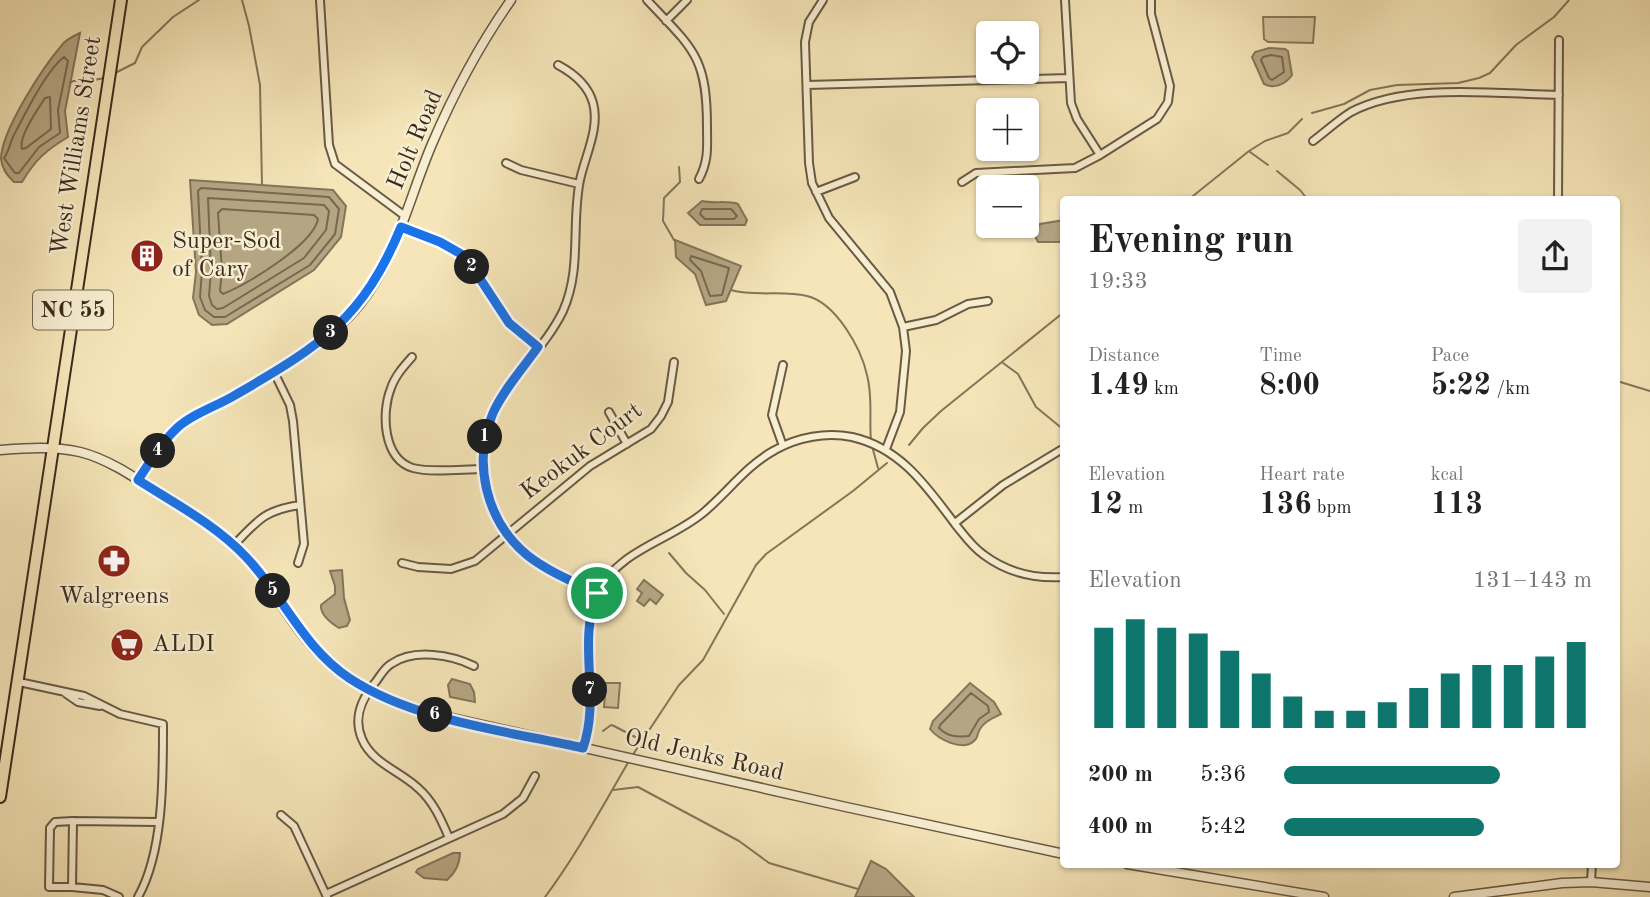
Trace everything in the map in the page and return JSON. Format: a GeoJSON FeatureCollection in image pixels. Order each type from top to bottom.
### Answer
{"type":"FeatureCollection","features":[{"type":"Feature","properties":{"kind":"main road","name":"West Williams Street"},"geometry":{"type":"LineString","coordinates":[[0,797],[121,0]]}},
{"type":"Feature","properties":{"kind":"street"},"geometry":{"type":"LineString","coordinates":[[320,0],[329,145],[335,164],[405,216]]}},
{"type":"Feature","properties":{"kind":"street","name":"Holt Road"},"geometry":{"type":"LineString","coordinates":[[138,480],[177,428],[317,344],[347,318],[376,281],[401,227],[432,143],[477,55],[511,0]]}},
{"type":"Feature","properties":{"kind":"street"},"geometry":{"type":"LineString","coordinates":[[647,0],[694,52],[705,80],[707,163],[699,179]]}},
{"type":"Feature","properties":{"kind":"street"},"geometry":{"type":"LineString","coordinates":[[666,20],[687,0]]}},
{"type":"Feature","properties":{"kind":"street"},"geometry":{"type":"LineString","coordinates":[[823,0],[813,14],[807,32],[808,163],[816,192],[829,218],[890,292],[904,327],[906,351],[900,412],[886,449]]}},
{"type":"Feature","properties":{"kind":"street"},"geometry":{"type":"LineString","coordinates":[[1065,0],[1073,110],[1100,155]]}},
{"type":"Feature","properties":{"kind":"street"},"geometry":{"type":"LineString","coordinates":[[962,182],[976,173],[1075,168],[1157,119],[1169,97],[1169,79],[1152,14],[1151,0]]}},
{"type":"Feature","properties":{"kind":"street"},"geometry":{"type":"LineString","coordinates":[[1558,196],[1559,40]]}},
{"type":"Feature","properties":{"kind":"street"},"geometry":{"type":"LineString","coordinates":[[558,65],[581,82],[594,105],[594,126],[579,184],[575,262],[570,291],[561,314],[506,391],[492,416],[484,445],[483,469],[491,507],[507,534],[528,556],[597,593]]}},
{"type":"Feature","properties":{"kind":"street"},"geometry":{"type":"LineString","coordinates":[[807,85],[1069,78]]}},
{"type":"Feature","properties":{"kind":"street"},"geometry":{"type":"LineString","coordinates":[[1313,141],[1352,112],[1399,96],[1431,92],[1559,95]]}},
{"type":"Feature","properties":{"kind":"street"},"geometry":{"type":"LineString","coordinates":[[506,163],[521,170],[579,184]]}},
{"type":"Feature","properties":{"kind":"street"},"geometry":{"type":"LineString","coordinates":[[816,192],[855,177]]}},
{"type":"Feature","properties":{"kind":"street"},"geometry":{"type":"LineString","coordinates":[[401,227],[440,242],[461,254],[509,323],[538,347]]}},
{"type":"Feature","properties":{"kind":"street"},"geometry":{"type":"LineString","coordinates":[[904,327],[936,320],[968,304],[988,301]]}},
{"type":"Feature","properties":{"kind":"street"},"geometry":{"type":"LineString","coordinates":[[412,357],[394,379],[388,398],[388,434],[394,454],[405,464],[421,469],[483,469]]}},
{"type":"Feature","properties":{"kind":"street","name":"Keokuk Court"},"geometry":{"type":"LineString","coordinates":[[402,563],[427,568],[458,567],[475,561],[590,466],[644,434],[662,416],[671,395],[674,362]]}},
{"type":"Feature","properties":{"kind":"street"},"geometry":{"type":"LineString","coordinates":[[783,365],[772,415],[783,446]]}},
{"type":"Feature","properties":{"kind":"street"},"geometry":{"type":"LineString","coordinates":[[274,372],[291,408],[304,544],[298,563]]}},
{"type":"Feature","properties":{"kind":"street"},"geometry":{"type":"LineString","coordinates":[[609,412],[627,444]]}},
{"type":"Feature","properties":{"kind":"street"},"geometry":{"type":"LineString","coordinates":[[583,748],[590,723],[591,706],[588,624],[597,593],[609,575],[625,559],[696,518],[768,454],[808,437],[831,435],[855,438],[886,449],[915,474],[969,542],[998,564],[1025,575],[1060,577]]}},
{"type":"Feature","properties":{"kind":"street","name":"Old Jenks Road"},"geometry":{"type":"LineString","coordinates":[[0,450],[53,447],[98,457],[138,480],[210,526],[234,545],[269,585],[305,639],[337,668],[369,690],[412,709],[1060,852]]}},
{"type":"Feature","properties":{"kind":"street"},"geometry":{"type":"LineString","coordinates":[[955,523],[1003,485],[1060,450]]}},
{"type":"Feature","properties":{"kind":"street"},"geometry":{"type":"LineString","coordinates":[[234,545],[268,513],[281,507],[300,505]]}},
{"type":"Feature","properties":{"kind":"street"},"geometry":{"type":"LineString","coordinates":[[449,838],[438,812],[428,798],[414,784],[370,753],[358,724],[359,711],[369,690],[386,668],[406,657],[452,657],[474,666]]}},
{"type":"Feature","properties":{"kind":"street"},"geometry":{"type":"LineString","coordinates":[[19,682],[64,692],[78,702],[163,724],[162,798],[152,863],[146,884],[138,897]]}},
{"type":"Feature","properties":{"kind":"street"},"geometry":{"type":"LineString","coordinates":[[281,815],[294,826],[326,895],[511,809],[526,793],[535,776]]}},
{"type":"Feature","properties":{"kind":"street"},"geometry":{"type":"LineString","coordinates":[[120,897],[103,890],[49,887],[52,824],[73,821],[158,822]]}},
{"type":"Feature","properties":{"kind":"street"},"geometry":{"type":"LineString","coordinates":[[72,887],[73,821]]}},
{"type":"Feature","properties":{"kind":"street"},"geometry":{"type":"LineString","coordinates":[[1151,868],[1324,897]]}},
{"type":"Feature","properties":{"kind":"street"},"geometry":{"type":"LineString","coordinates":[[1591,882],[1592,868]]}},
{"type":"Feature","properties":{"kind":"street"},"geometry":{"type":"LineString","coordinates":[[1454,897],[1562,883],[1591,882],[1650,887]]}},
{"type":"Feature","properties":{"kind":"shaded area"},"geometry":{"type":"Polygon","coordinates":[[[1263,17],[1315,17],[1313,43],[1268,42],[1264,39],[1263,17]]]}},
{"type":"Feature","properties":{"kind":"shaded area"},"geometry":{"type":"Polygon","coordinates":[[[606,683],[620,683],[618,708],[604,707],[606,683]]]}},
{"type":"Feature","properties":{"kind":"water"},"geometry":{"type":"Polygon","coordinates":[[[80,33],[65,111],[68,137],[42,156],[22,182],[14,182],[5,172],[1,159],[15,116],[54,55],[66,41],[80,33]]]}},
{"type":"Feature","properties":{"kind":"water"},"geometry":{"type":"Polygon","coordinates":[[[1269,48],[1288,51],[1292,75],[1275,86],[1264,84],[1252,57],[1255,52],[1269,48]]]}},
{"type":"Feature","properties":{"kind":"water"},"geometry":{"type":"Polygon","coordinates":[[[190,180],[333,190],[346,206],[341,237],[314,270],[227,324],[212,325],[199,315],[193,298],[196,272],[190,180]]]}},
{"type":"Feature","properties":{"kind":"water"},"geometry":{"type":"Polygon","coordinates":[[[702,201],[738,204],[747,220],[745,225],[700,225],[688,213],[702,201]]]}},
{"type":"Feature","properties":{"kind":"water"},"geometry":{"type":"Polygon","coordinates":[[[1060,221],[1060,242],[1038,242],[1036,238],[1039,238],[1039,226],[1060,221]]]}},
{"type":"Feature","properties":{"kind":"water"},"geometry":{"type":"Polygon","coordinates":[[[675,240],[741,266],[726,301],[706,305],[695,274],[676,257],[675,240]]]}},
{"type":"Feature","properties":{"kind":"water"},"geometry":{"type":"Polygon","coordinates":[[[342,570],[344,598],[350,620],[347,626],[339,628],[324,615],[321,605],[335,594],[330,571],[342,570]]]}},
{"type":"Feature","properties":{"kind":"water"},"geometry":{"type":"Polygon","coordinates":[[[644,580],[663,595],[656,604],[650,599],[644,606],[637,601],[642,593],[637,589],[644,580]]]}},
{"type":"Feature","properties":{"kind":"water"},"geometry":{"type":"Polygon","coordinates":[[[452,679],[470,684],[475,702],[450,697],[448,685],[452,679]]]}},
{"type":"Feature","properties":{"kind":"water"},"geometry":{"type":"Polygon","coordinates":[[[970,683],[994,702],[1001,714],[983,725],[974,741],[957,745],[944,740],[930,729],[933,721],[970,683]]]}},
{"type":"Feature","properties":{"kind":"water"},"geometry":{"type":"Polygon","coordinates":[[[453,853],[460,853],[459,861],[447,880],[424,878],[416,872],[418,869],[453,853]]]}},
{"type":"Feature","properties":{"kind":"water"},"geometry":{"type":"Polygon","coordinates":[[[871,861],[886,869],[914,897],[855,897],[871,861]]]}},
{"type":"Feature","properties":{"kind":"waterway"},"geometry":{"type":"LineString","coordinates":[[113,74],[135,63],[142,47],[173,17],[199,0]]}},
{"type":"Feature","properties":{"kind":"waterway"},"geometry":{"type":"LineString","coordinates":[[242,0],[260,85],[262,185]]}},
{"type":"Feature","properties":{"kind":"waterway"},"geometry":{"type":"LineString","coordinates":[[1312,113],[1344,104],[1370,90],[1397,85],[1458,83],[1479,78],[1490,73],[1516,45],[1554,17],[1569,0]]}},
{"type":"Feature","properties":{"kind":"waterway"},"geometry":{"type":"LineString","coordinates":[[70,83],[105,78]]}},
{"type":"Feature","properties":{"kind":"waterway"},"geometry":{"type":"LineString","coordinates":[[1193,196],[1249,151],[1265,141],[1288,133],[1302,119]]}},
{"type":"Feature","properties":{"kind":"waterway"},"geometry":{"type":"LineString","coordinates":[[1250,152],[1268,165]]}},
{"type":"Feature","properties":{"kind":"waterway"},"geometry":{"type":"LineString","coordinates":[[674,240],[663,221],[664,198],[680,182],[679,167]]}},
{"type":"Feature","properties":{"kind":"waterway"},"geometry":{"type":"LineString","coordinates":[[1277,171],[1305,196]]}},
{"type":"Feature","properties":{"kind":"waterway"},"geometry":{"type":"LineString","coordinates":[[731,290],[807,296],[818,300],[837,317],[853,340],[864,364],[870,391],[871,441]]}},
{"type":"Feature","properties":{"kind":"waterway"},"geometry":{"type":"LineString","coordinates":[[909,445],[941,411],[1060,315]]}},
{"type":"Feature","properties":{"kind":"waterway"},"geometry":{"type":"LineString","coordinates":[[1003,363],[1018,374],[1036,407],[1060,427]]}},
{"type":"Feature","properties":{"kind":"waterway"},"geometry":{"type":"LineString","coordinates":[[1620,382],[1650,391]]}},
{"type":"Feature","properties":{"kind":"waterway"},"geometry":{"type":"LineString","coordinates":[[872,446],[878,468]]}},
{"type":"Feature","properties":{"kind":"waterway"},"geometry":{"type":"LineString","coordinates":[[632,756],[679,685],[703,660],[756,565],[766,554],[887,463]]}},
{"type":"Feature","properties":{"kind":"waterway"},"geometry":{"type":"LineString","coordinates":[[669,553],[724,614]]}},
{"type":"Feature","properties":{"kind":"waterway"},"geometry":{"type":"LineString","coordinates":[[603,731],[611,725],[641,740]]}},
{"type":"Feature","properties":{"kind":"waterway"},"geometry":{"type":"LineString","coordinates":[[545,897],[579,847],[629,761]]}},
{"type":"Feature","properties":{"kind":"waterway"},"geometry":{"type":"LineString","coordinates":[[613,790],[638,787],[739,841],[769,863],[858,889]]}},
{"type":"Feature","properties":{"kind":"place","name":"Super-Sod of Cary"},"geometry":{"type":"Point","coordinates":[147,256]}},
{"type":"Feature","properties":{"kind":"place","name":"Walgreens"},"geometry":{"type":"Point","coordinates":[114,561]}},
{"type":"Feature","properties":{"kind":"place","name":"ALDI"},"geometry":{"type":"Point","coordinates":[127,645]}},
{"type":"Feature","properties":{"kind":"route"},"geometry":{"type":"LineString","coordinates":[[401,227],[440,242],[461,254],[509,323],[538,347],[497,404],[492,416],[484,445],[485,485],[496,516],[523,552],[542,565],[597,593],[588,624],[591,706],[590,723],[583,748],[412,709],[347,677],[326,660],[305,639],[248,558],[210,526],[138,480],[166,440],[183,423],[274,372],[328,336],[347,318],[376,281],[401,227]]}}]}
